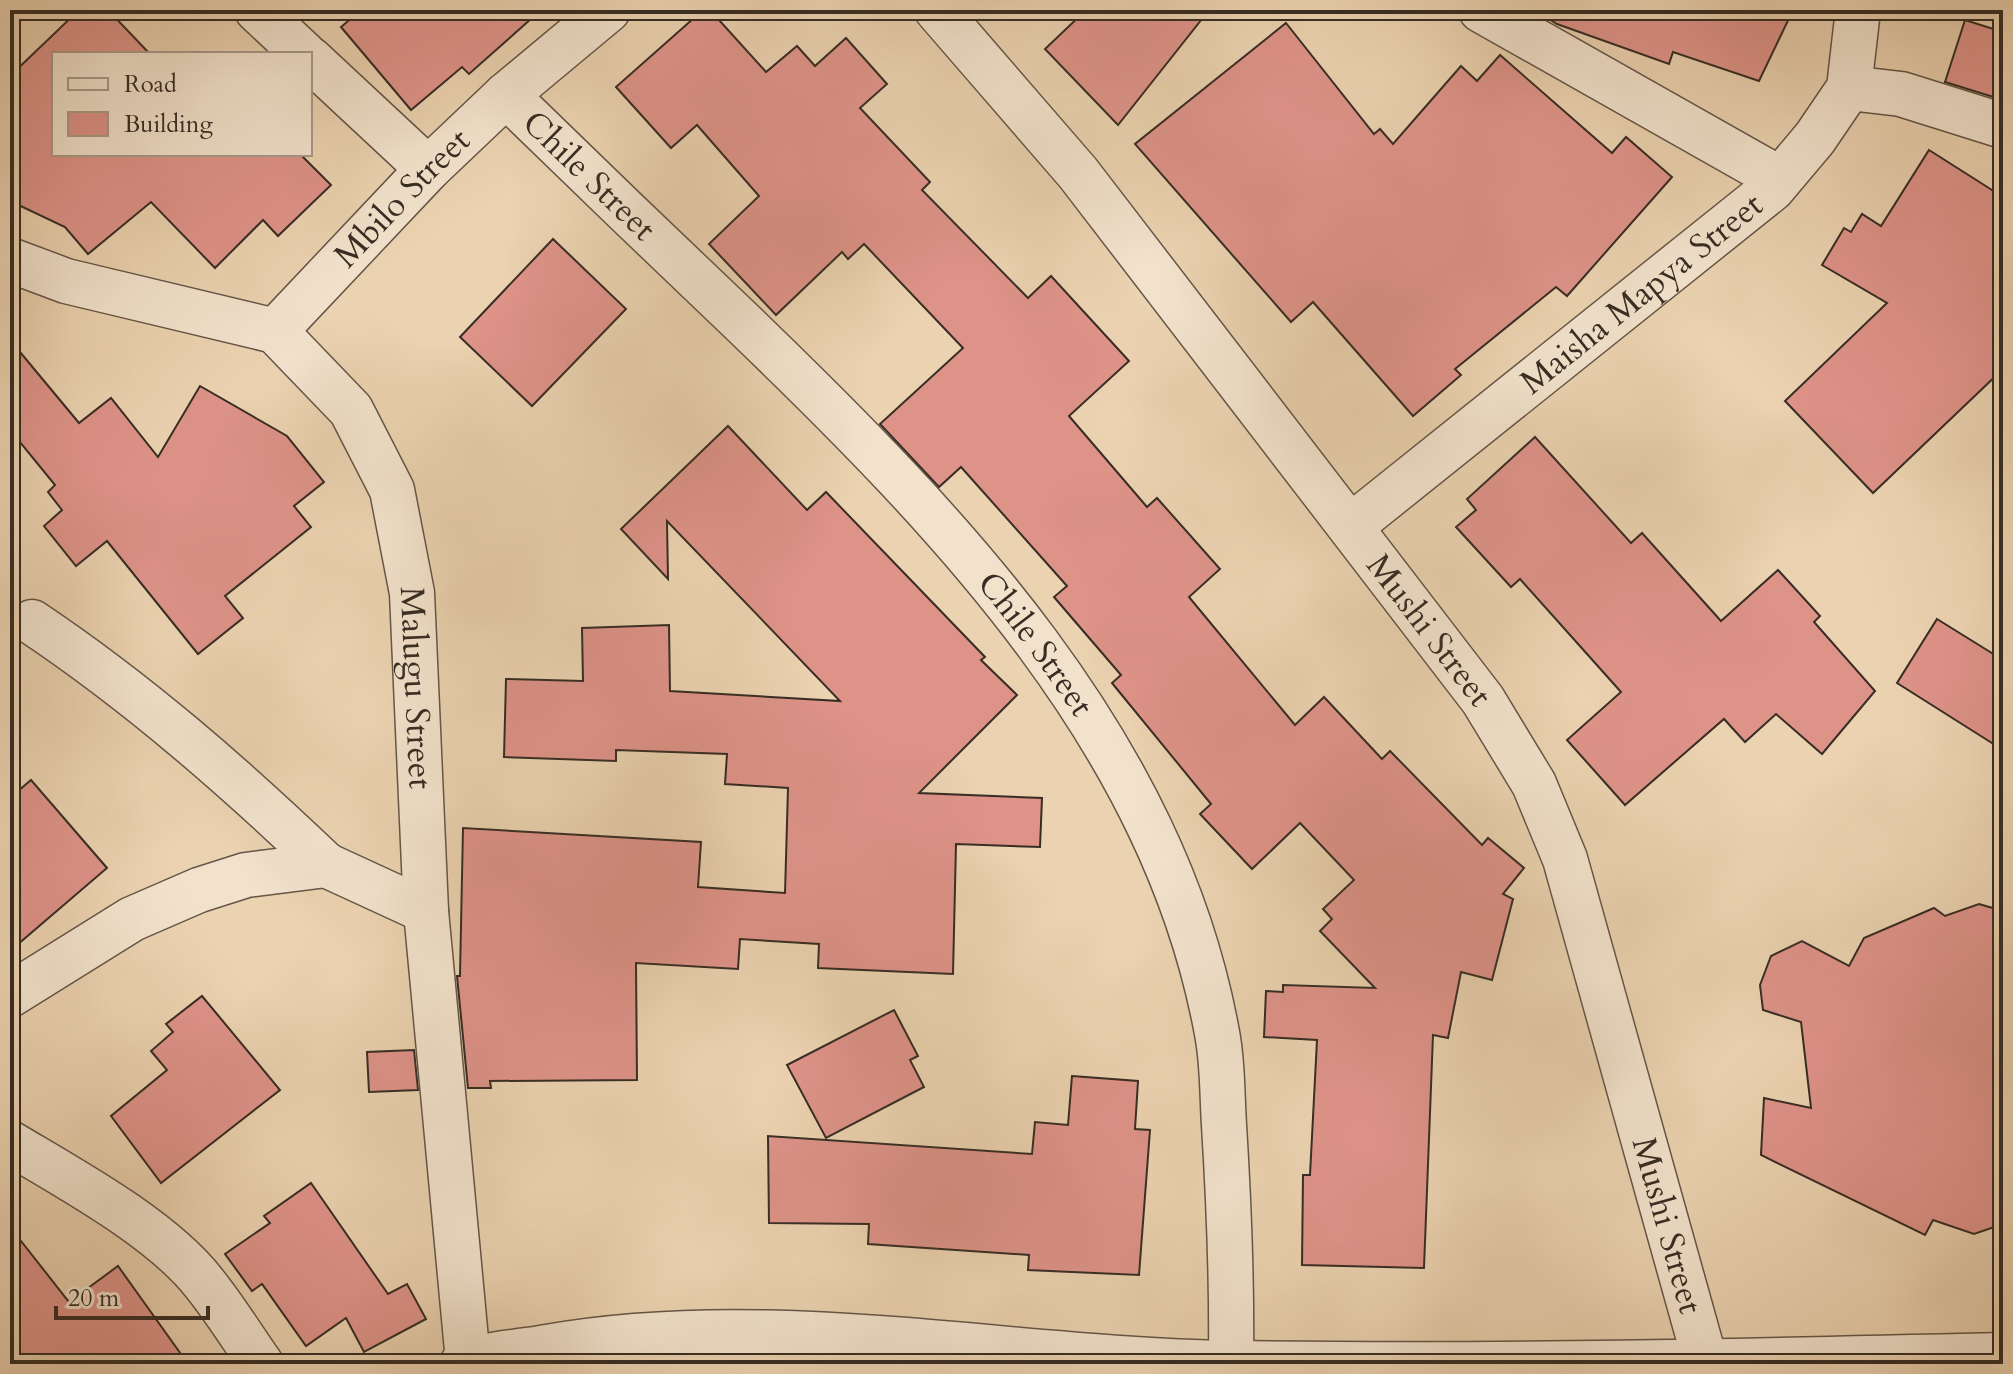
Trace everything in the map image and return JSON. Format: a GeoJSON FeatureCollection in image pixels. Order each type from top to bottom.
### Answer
{"type":"FeatureCollection","features":[{"type":"Feature","properties":{"kind":"street"},"geometry":{"type":"LineString","coordinates":[[257,10],[302,52]]}},
{"type":"Feature","properties":{"kind":"street","name":"Mbilo Street"},"geometry":{"type":"LineString","coordinates":[[275,331],[428,169],[506,95],[608,10]]}},
{"type":"Feature","properties":{"kind":"street","name":"Mushi Street"},"geometry":{"type":"LineString","coordinates":[[937,10],[1078,173],[1351,526],[1483,700],[1534,784],[1565,859],[1706,1363]]}},
{"type":"Feature","properties":{"kind":"street"},"geometry":{"type":"LineString","coordinates":[[1481,10],[1780,179]]}},
{"type":"Feature","properties":{"kind":"street"},"geometry":{"type":"LineString","coordinates":[[1858,10],[1849,88],[1901,94],[2003,126]]}},
{"type":"Feature","properties":{"kind":"street"},"geometry":{"type":"LineString","coordinates":[[312,61],[428,169]]}},
{"type":"Feature","properties":{"kind":"street","name":"Maisha Mapya Street"},"geometry":{"type":"LineString","coordinates":[[1351,526],[1780,179],[1849,88]]}},
{"type":"Feature","properties":{"kind":"street","name":"Chile Street"},"geometry":{"type":"LineString","coordinates":[[506,95],[808,386],[912,491],[1003,595],[1106,741],[1179,892],[1218,1035],[1232,1252],[1231,1363]]}},
{"type":"Feature","properties":{"kind":"street"},"geometry":{"type":"LineString","coordinates":[[10,260],[66,281],[275,331]]}},
{"type":"Feature","properties":{"kind":"street","name":"Malugu Street"},"geometry":{"type":"LineString","coordinates":[[275,331],[351,410],[392,490],[412,593],[426,911],[465,1362]]}},
{"type":"Feature","properties":{"kind":"street"},"geometry":{"type":"LineString","coordinates":[[32,622],[105,670],[275,816],[326,865],[426,911]]}},
{"type":"Feature","properties":{"kind":"street"},"geometry":{"type":"LineString","coordinates":[[10,995],[132,919],[199,890],[246,875],[326,865]]}},
{"type":"Feature","properties":{"kind":"street"},"geometry":{"type":"LineString","coordinates":[[10,1143],[86,1188],[148,1231],[203,1281],[261,1364]]}},
{"type":"Feature","properties":{"kind":"street"},"geometry":{"type":"LineString","coordinates":[[465,1362],[583,1341],[701,1333],[827,1336],[1016,1357],[1231,1363],[1706,1363],[2003,1355]]}},
{"type":"Feature","properties":{"kind":"building"},"geometry":{"type":"Polygon","coordinates":[[[79,10],[108,10],[148,52],[52,52],[52,156],[302,156],[331,185],[278,236],[263,220],[215,268],[151,202],[88,254],[65,227],[10,201],[10,76],[79,10]]]}},
{"type":"Feature","properties":{"kind":"building"},"geometry":{"type":"Polygon","coordinates":[[[361,10],[541,10],[469,74],[462,67],[411,110],[341,27],[361,10]]]}},
{"type":"Feature","properties":{"kind":"building"},"geometry":{"type":"Polygon","coordinates":[[[703,10],[710,10],[766,72],[797,46],[815,66],[846,38],[887,84],[860,108],[930,182],[922,190],[1028,298],[1051,276],[1129,361],[1069,416],[1147,507],[1157,498],[1220,569],[1189,597],[1295,725],[1324,697],[1382,759],[1390,751],[1482,845],[1488,838],[1524,868],[1503,894],[1513,899],[1492,980],[1461,972],[1448,1038],[1433,1035],[1424,1268],[1302,1265],[1303,1175],[1310,1175],[1317,1040],[1264,1037],[1266,991],[1283,992],[1283,985],[1375,988],[1320,931],[1332,919],[1323,909],[1354,880],[1300,823],[1252,869],[1200,814],[1211,804],[1112,683],[1121,675],[1054,597],[1067,586],[961,467],[939,487],[880,424],[963,348],[864,244],[848,259],[842,252],[776,315],[709,244],[759,196],[697,125],[671,148],[616,87],[703,10]]]}},
{"type":"Feature","properties":{"kind":"building"},"geometry":{"type":"Polygon","coordinates":[[[1086,10],[1209,10],[1118,125],[1045,49],[1086,10]]]}},
{"type":"Feature","properties":{"kind":"building"},"geometry":{"type":"Polygon","coordinates":[[[1535,10],[1793,10],[1759,81],[1673,52],[1669,64],[1557,24],[1535,10]]]}},
{"type":"Feature","properties":{"kind":"building"},"geometry":{"type":"Polygon","coordinates":[[[1965,20],[2003,32],[2003,100],[1945,82],[1965,20]]]}},
{"type":"Feature","properties":{"kind":"building"},"geometry":{"type":"Polygon","coordinates":[[[1286,23],[1374,134],[1380,129],[1393,144],[1461,66],[1477,81],[1500,55],[1612,153],[1626,137],[1672,177],[1567,296],[1556,287],[1455,369],[1461,375],[1413,416],[1313,302],[1291,322],[1135,144],[1286,23]]]}},
{"type":"Feature","properties":{"kind":"building"},"geometry":{"type":"Polygon","coordinates":[[[1929,150],[2003,197],[2003,369],[1873,493],[1785,401],[1887,303],[1822,265],[1844,228],[1851,232],[1862,214],[1881,226],[1929,150]]]}},
{"type":"Feature","properties":{"kind":"building"},"geometry":{"type":"Polygon","coordinates":[[[553,239],[626,309],[532,406],[460,337],[553,239]]]}},
{"type":"Feature","properties":{"kind":"building"},"geometry":{"type":"Polygon","coordinates":[[[10,340],[79,423],[111,398],[158,457],[200,386],[287,436],[324,482],[294,506],[311,527],[225,596],[243,618],[198,654],[107,541],[76,566],[44,526],[62,510],[48,492],[55,485],[10,430],[10,340]]]}},
{"type":"Feature","properties":{"kind":"building"},"geometry":{"type":"Polygon","coordinates":[[[728,426],[807,510],[826,492],[985,657],[981,660],[1017,695],[919,793],[1042,798],[1040,847],[956,844],[953,974],[818,968],[819,944],[740,939],[738,969],[636,963],[637,1080],[490,1081],[491,1088],[468,1088],[457,976],[460,976],[463,828],[701,842],[698,887],[785,893],[788,788],[725,784],[727,754],[616,750],[616,761],[504,757],[506,679],[583,681],[582,628],[669,625],[670,691],[840,701],[667,521],[668,579],[621,529],[728,426]]]}},
{"type":"Feature","properties":{"kind":"building"},"geometry":{"type":"Polygon","coordinates":[[[1535,437],[1631,543],[1642,533],[1721,621],[1778,570],[1820,616],[1814,622],[1875,691],[1822,754],[1776,714],[1745,742],[1724,719],[1625,805],[1567,740],[1621,692],[1520,579],[1511,587],[1456,527],[1476,510],[1467,499],[1535,437]]]}},
{"type":"Feature","properties":{"kind":"building"},"geometry":{"type":"Polygon","coordinates":[[[1937,619],[2003,660],[2003,750],[1897,683],[1937,619]]]}},
{"type":"Feature","properties":{"kind":"building"},"geometry":{"type":"Polygon","coordinates":[[[31,780],[107,868],[10,951],[10,798],[31,780]]]}},
{"type":"Feature","properties":{"kind":"building"},"geometry":{"type":"Polygon","coordinates":[[[1979,904],[2003,911],[2003,1224],[1974,1234],[1933,1220],[1925,1235],[1761,1155],[1764,1098],[1811,1108],[1801,1022],[1763,1010],[1760,985],[1771,956],[1802,941],[1849,966],[1864,938],[1934,908],[1945,916],[1979,904]]]}},
{"type":"Feature","properties":{"kind":"building"},"geometry":{"type":"Polygon","coordinates":[[[202,996],[280,1090],[161,1183],[111,1116],[167,1070],[151,1051],[173,1032],[166,1024],[202,996]]]}},
{"type":"Feature","properties":{"kind":"building"},"geometry":{"type":"Polygon","coordinates":[[[894,1010],[918,1056],[910,1060],[924,1087],[826,1138],[787,1065],[894,1010]]]}},
{"type":"Feature","properties":{"kind":"building"},"geometry":{"type":"Polygon","coordinates":[[[414,1050],[418,1090],[369,1092],[367,1052],[414,1050]]]}},
{"type":"Feature","properties":{"kind":"building"},"geometry":{"type":"Polygon","coordinates":[[[1072,1076],[1138,1081],[1135,1129],[1150,1130],[1139,1275],[1028,1270],[1029,1255],[868,1244],[869,1224],[769,1223],[768,1136],[1032,1154],[1035,1122],[1068,1125],[1072,1076]]]}},
{"type":"Feature","properties":{"kind":"building"},"geometry":{"type":"Polygon","coordinates":[[[311,1183],[388,1294],[407,1284],[426,1319],[364,1352],[346,1318],[306,1346],[262,1284],[252,1291],[225,1254],[270,1223],[264,1216],[311,1183]]]}},
{"type":"Feature","properties":{"kind":"building"},"geometry":{"type":"Polygon","coordinates":[[[10,1227],[69,1302],[118,1266],[188,1364],[10,1364],[10,1227]]]}}]}
